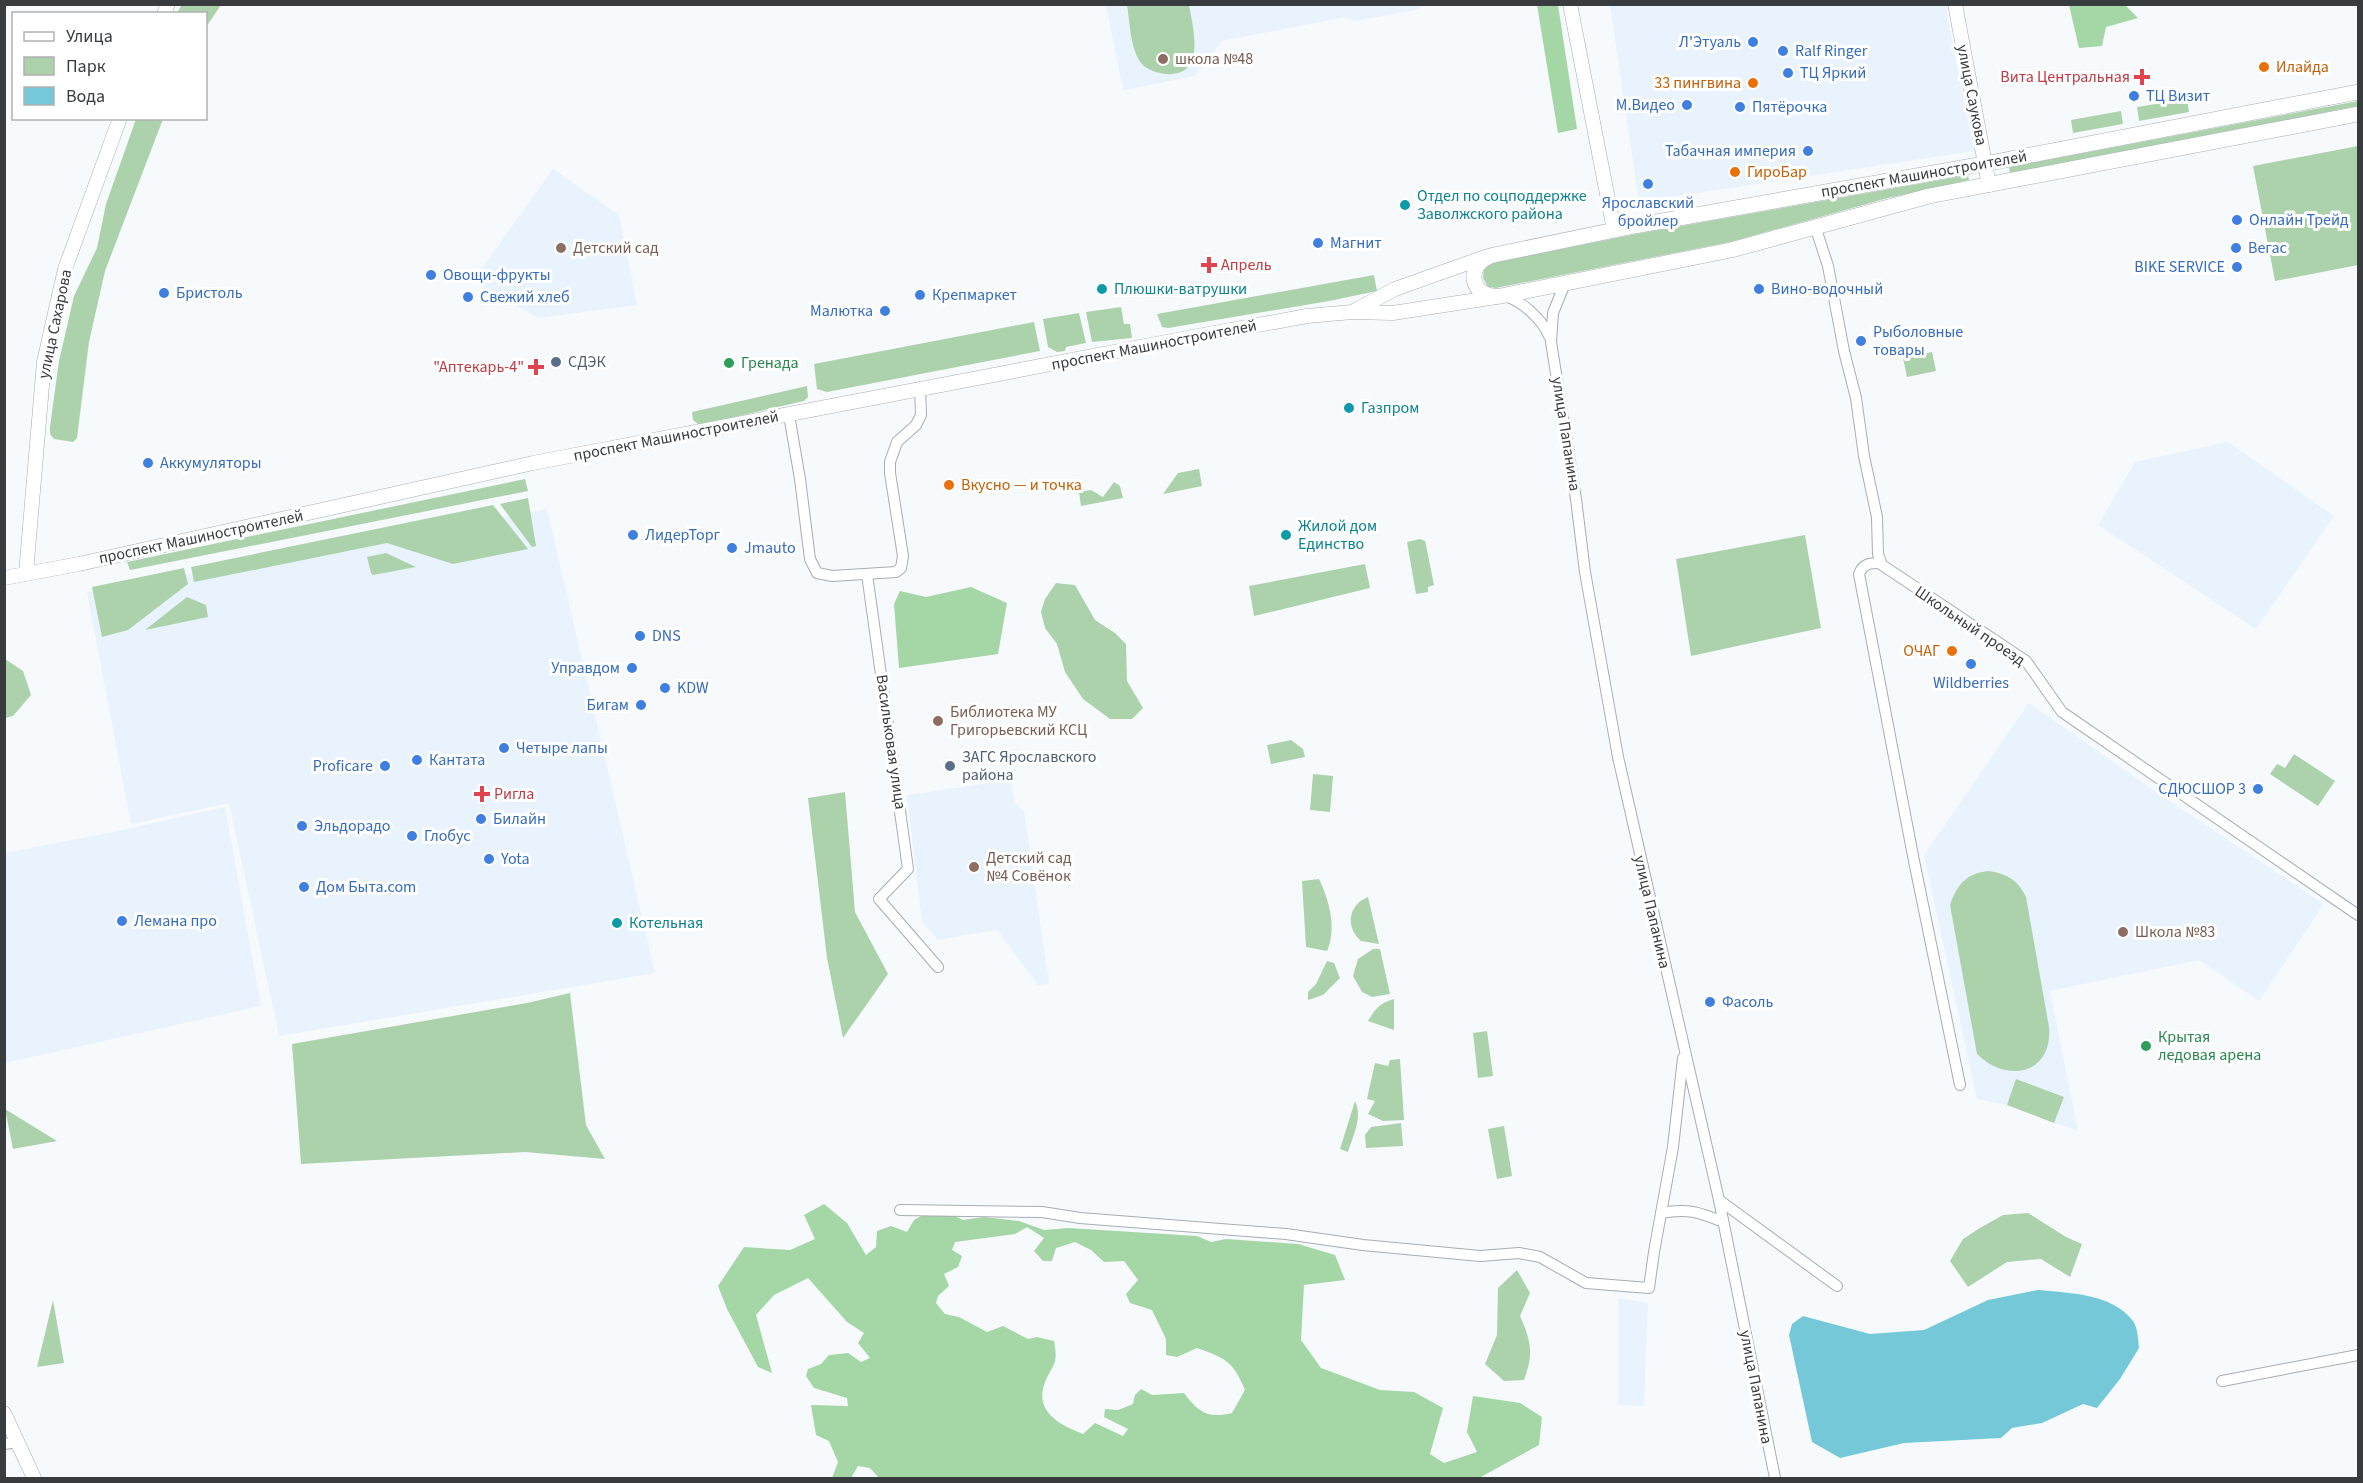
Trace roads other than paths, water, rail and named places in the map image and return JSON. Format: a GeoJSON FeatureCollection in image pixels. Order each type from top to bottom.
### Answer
{"type":"FeatureCollection","features":[{"type":"Feature","properties":{"kind":"main road","name":"проспект Машиностроителей"},"geometry":{"type":"LineString","coordinates":[[1489,256],[1614,230],[2358,92]]}},
{"type":"Feature","properties":{"kind":"main road","name":"проспект Машиностроителей"},"geometry":{"type":"LineString","coordinates":[[1501,296],[1731,250],[1816,229],[1890,206],[2358,114]]}},
{"type":"Feature","properties":{"kind":"main road"},"geometry":{"type":"LineString","coordinates":[[1888,181],[1890,206]]}},
{"type":"Feature","properties":{"kind":"main road"},"geometry":{"type":"LineString","coordinates":[[1489,256],[1476,266],[1474,274],[1476,283],[1486,295],[1501,296]]}},
{"type":"Feature","properties":{"kind":"street"},"geometry":{"type":"LineString","coordinates":[[1569,4],[1614,230]]}},
{"type":"Feature","properties":{"kind":"street","name":"улица Саукова"},"geometry":{"type":"LineString","coordinates":[[1955,4],[1989,185]]}},
{"type":"Feature","properties":{"kind":"street","name":"улица Сахарова"},"geometry":{"type":"LineString","coordinates":[[26,573],[44,362],[65,269],[119,120]]}},
{"type":"Feature","properties":{"kind":"street"},"geometry":{"type":"LineString","coordinates":[[1816,229],[1828,266],[1844,351],[1856,398],[1876,517],[1878,554],[1881,563],[1867,564],[1859,574],[1960,1085]]}},
{"type":"Feature","properties":{"kind":"street","name":"проспект Машиностроителей"},"geometry":{"type":"LineString","coordinates":[[1352,312],[1395,290],[1489,256]]}},
{"type":"Feature","properties":{"kind":"street","name":"улица Папанина"},"geometry":{"type":"LineString","coordinates":[[1565,283],[1553,313],[1551,342],[1585,572],[1618,757],[1719,1200],[1775,1479]]}},
{"type":"Feature","properties":{"kind":"street","name":"проспект Машиностроителей"},"geometry":{"type":"LineString","coordinates":[[4,578],[79,564],[532,462],[1307,316],[1352,312],[1393,313],[1501,296]]}},
{"type":"Feature","properties":{"kind":"street","name":"улица Папанина"},"geometry":{"type":"LineString","coordinates":[[1501,296],[1511,298],[1521,304],[1545,328],[1551,342]]}},
{"type":"Feature","properties":{"kind":"street"},"geometry":{"type":"LineString","coordinates":[[789,415],[810,559],[817,573],[832,576],[896,572],[903,563],[890,462],[897,442],[916,425],[921,415],[920,389]]}},
{"type":"Feature","properties":{"kind":"street","name":"Школьный проезд"},"geometry":{"type":"LineString","coordinates":[[1881,563],[1894,575],[2026,661],[2062,712],[2358,915]]}},
{"type":"Feature","properties":{"kind":"street","name":"Васильковая улица"},"geometry":{"type":"LineString","coordinates":[[867,574],[908,869],[879,899],[938,967]]}},
{"type":"Feature","properties":{"kind":"street"},"geometry":{"type":"LineString","coordinates":[[900,1210],[1042,1212],[1080,1218],[1286,1234],[1363,1245],[1480,1256],[1519,1253],[1540,1257],[1586,1283],[1650,1288],[1673,1148],[1683,1049]]}},
{"type":"Feature","properties":{"kind":"street"},"geometry":{"type":"LineString","coordinates":[[1719,1200],[1837,1286]]}},
{"type":"Feature","properties":{"kind":"street"},"geometry":{"type":"LineString","coordinates":[[1661,1212],[1679,1209],[1697,1211],[1723,1222]]}},
{"type":"Feature","properties":{"kind":"street"},"geometry":{"type":"LineString","coordinates":[[2222,1381],[2358,1355]]}},
{"type":"Feature","properties":{"kind":"street"},"geometry":{"type":"LineString","coordinates":[[4,1413],[11,1443],[34,1479]]}},
{"type":"Feature","properties":{"kind":"water"},"geometry":{"type":"Polygon","coordinates":[[[2038,1290],[2089,1296],[2102,1300],[2124,1312],[2135,1324],[2139,1348],[2120,1379],[2097,1408],[2083,1404],[2042,1423],[2012,1428],[2001,1438],[1904,1443],[1840,1458],[1812,1442],[1789,1335],[1792,1324],[1803,1316],[1870,1334],[1924,1330],[1988,1300],[2038,1290]]]}},
{"type":"Feature","properties":{"kind":"place","name":"Л'Этуаль"},"geometry":{"type":"Point","coordinates":[1753,42]}},
{"type":"Feature","properties":{"kind":"place","name":"Ralf Ringer"},"geometry":{"type":"Point","coordinates":[1783,51]}},
{"type":"Feature","properties":{"kind":"place","name":"школа №48"},"geometry":{"type":"Point","coordinates":[1163,59]}},
{"type":"Feature","properties":{"kind":"place","name":"Илайда"},"geometry":{"type":"Point","coordinates":[2264,67]}},
{"type":"Feature","properties":{"kind":"place","name":"ТЦ Яркий"},"geometry":{"type":"Point","coordinates":[1788,73]}},
{"type":"Feature","properties":{"kind":"place","name":"Вита Центральная"},"geometry":{"type":"Point","coordinates":[2142,77]}},
{"type":"Feature","properties":{"kind":"place","name":"33 пингвина"},"geometry":{"type":"Point","coordinates":[1753,83]}},
{"type":"Feature","properties":{"kind":"place","name":"ТЦ Визит"},"geometry":{"type":"Point","coordinates":[2134,96]}},
{"type":"Feature","properties":{"kind":"place","name":"М.Видео"},"geometry":{"type":"Point","coordinates":[1687,105]}},
{"type":"Feature","properties":{"kind":"place","name":"Пятёрочка"},"geometry":{"type":"Point","coordinates":[1740,107]}},
{"type":"Feature","properties":{"kind":"place","name":"Табачная империя"},"geometry":{"type":"Point","coordinates":[1808,151]}},
{"type":"Feature","properties":{"kind":"place","name":"ГироБар"},"geometry":{"type":"Point","coordinates":[1735,172]}},
{"type":"Feature","properties":{"kind":"place","name":"Ярославский бройлер"},"geometry":{"type":"Point","coordinates":[1648,184]}},
{"type":"Feature","properties":{"kind":"place","name":"Отдел по соцподдержке Заволжского района"},"geometry":{"type":"Point","coordinates":[1405,205]}},
{"type":"Feature","properties":{"kind":"place","name":"Онлайн Трейд"},"geometry":{"type":"Point","coordinates":[2237,220]}},
{"type":"Feature","properties":{"kind":"place","name":"Магнит"},"geometry":{"type":"Point","coordinates":[1318,243]}},
{"type":"Feature","properties":{"kind":"place","name":"Детский сад"},"geometry":{"type":"Point","coordinates":[561,248]}},
{"type":"Feature","properties":{"kind":"place","name":"Вегас"},"geometry":{"type":"Point","coordinates":[2236,248]}},
{"type":"Feature","properties":{"kind":"place","name":"Апрель"},"geometry":{"type":"Point","coordinates":[1209,265]}},
{"type":"Feature","properties":{"kind":"place","name":"BIKE SERVICE"},"geometry":{"type":"Point","coordinates":[2237,267]}},
{"type":"Feature","properties":{"kind":"place","name":"Овощи-фрукты"},"geometry":{"type":"Point","coordinates":[431,275]}},
{"type":"Feature","properties":{"kind":"place","name":"Плюшки-ватрушки"},"geometry":{"type":"Point","coordinates":[1102,289]}},
{"type":"Feature","properties":{"kind":"place","name":"Вино-водочный"},"geometry":{"type":"Point","coordinates":[1759,289]}},
{"type":"Feature","properties":{"kind":"place","name":"Бристоль"},"geometry":{"type":"Point","coordinates":[164,293]}},
{"type":"Feature","properties":{"kind":"place","name":"Крепмаркет"},"geometry":{"type":"Point","coordinates":[920,295]}},
{"type":"Feature","properties":{"kind":"place","name":"Свежий хлеб"},"geometry":{"type":"Point","coordinates":[468,297]}},
{"type":"Feature","properties":{"kind":"place","name":"Малютка"},"geometry":{"type":"Point","coordinates":[885,311]}},
{"type":"Feature","properties":{"kind":"place","name":"Рыболовные товары"},"geometry":{"type":"Point","coordinates":[1861,341]}},
{"type":"Feature","properties":{"kind":"place","name":"СДЭК"},"geometry":{"type":"Point","coordinates":[556,362]}},
{"type":"Feature","properties":{"kind":"place","name":"Гренада"},"geometry":{"type":"Point","coordinates":[729,363]}},
{"type":"Feature","properties":{"kind":"place","name":"\"Аптекарь-4\""},"geometry":{"type":"Point","coordinates":[536,367]}},
{"type":"Feature","properties":{"kind":"place","name":"Газпром"},"geometry":{"type":"Point","coordinates":[1349,408]}},
{"type":"Feature","properties":{"kind":"place","name":"Аккумуляторы"},"geometry":{"type":"Point","coordinates":[148,463]}},
{"type":"Feature","properties":{"kind":"place","name":"Вкусно — и точка"},"geometry":{"type":"Point","coordinates":[949,485]}},
{"type":"Feature","properties":{"kind":"place","name":"ЛидерТорг"},"geometry":{"type":"Point","coordinates":[633,535]}},
{"type":"Feature","properties":{"kind":"place","name":"Жилой дом Единство"},"geometry":{"type":"Point","coordinates":[1286,535]}},
{"type":"Feature","properties":{"kind":"place","name":"Jmauto"},"geometry":{"type":"Point","coordinates":[732,548]}},
{"type":"Feature","properties":{"kind":"place","name":"DNS"},"geometry":{"type":"Point","coordinates":[640,636]}},
{"type":"Feature","properties":{"kind":"place","name":"ОЧАГ"},"geometry":{"type":"Point","coordinates":[1952,651]}},
{"type":"Feature","properties":{"kind":"place","name":"Wildberries"},"geometry":{"type":"Point","coordinates":[1971,664]}},
{"type":"Feature","properties":{"kind":"place","name":"Управдом"},"geometry":{"type":"Point","coordinates":[632,668]}},
{"type":"Feature","properties":{"kind":"place","name":"KDW"},"geometry":{"type":"Point","coordinates":[665,688]}},
{"type":"Feature","properties":{"kind":"place","name":"Бигам"},"geometry":{"type":"Point","coordinates":[641,705]}},
{"type":"Feature","properties":{"kind":"place","name":"Библиотека МУ Григорьевский КСЦ"},"geometry":{"type":"Point","coordinates":[938,721]}},
{"type":"Feature","properties":{"kind":"place","name":"Четыре лапы"},"geometry":{"type":"Point","coordinates":[504,748]}},
{"type":"Feature","properties":{"kind":"place","name":"Кантата"},"geometry":{"type":"Point","coordinates":[417,760]}},
{"type":"Feature","properties":{"kind":"place","name":"Proficare"},"geometry":{"type":"Point","coordinates":[385,766]}},
{"type":"Feature","properties":{"kind":"place","name":"ЗАГС Ярославского района"},"geometry":{"type":"Point","coordinates":[950,766]}},
{"type":"Feature","properties":{"kind":"place","name":"СДЮСШОР 3"},"geometry":{"type":"Point","coordinates":[2258,789]}},
{"type":"Feature","properties":{"kind":"place","name":"Ригла"},"geometry":{"type":"Point","coordinates":[482,794]}},
{"type":"Feature","properties":{"kind":"place","name":"Билайн"},"geometry":{"type":"Point","coordinates":[481,819]}},
{"type":"Feature","properties":{"kind":"place","name":"Эльдорадо"},"geometry":{"type":"Point","coordinates":[302,826]}},
{"type":"Feature","properties":{"kind":"place","name":"Глобус"},"geometry":{"type":"Point","coordinates":[412,836]}},
{"type":"Feature","properties":{"kind":"place","name":"Yota"},"geometry":{"type":"Point","coordinates":[489,859]}},
{"type":"Feature","properties":{"kind":"place","name":"Детский сад №4 Совёнок"},"geometry":{"type":"Point","coordinates":[974,867]}},
{"type":"Feature","properties":{"kind":"place","name":"Дом Быта.com"},"geometry":{"type":"Point","coordinates":[304,887]}},
{"type":"Feature","properties":{"kind":"place","name":"Лемана про"},"geometry":{"type":"Point","coordinates":[122,921]}},
{"type":"Feature","properties":{"kind":"place","name":"Котельная"},"geometry":{"type":"Point","coordinates":[617,923]}},
{"type":"Feature","properties":{"kind":"place","name":"Школа №83"},"geometry":{"type":"Point","coordinates":[2123,932]}},
{"type":"Feature","properties":{"kind":"place","name":"Фасоль"},"geometry":{"type":"Point","coordinates":[1710,1002]}},
{"type":"Feature","properties":{"kind":"place","name":"Крытая ледовая арена"},"geometry":{"type":"Point","coordinates":[2146,1046]}}]}
